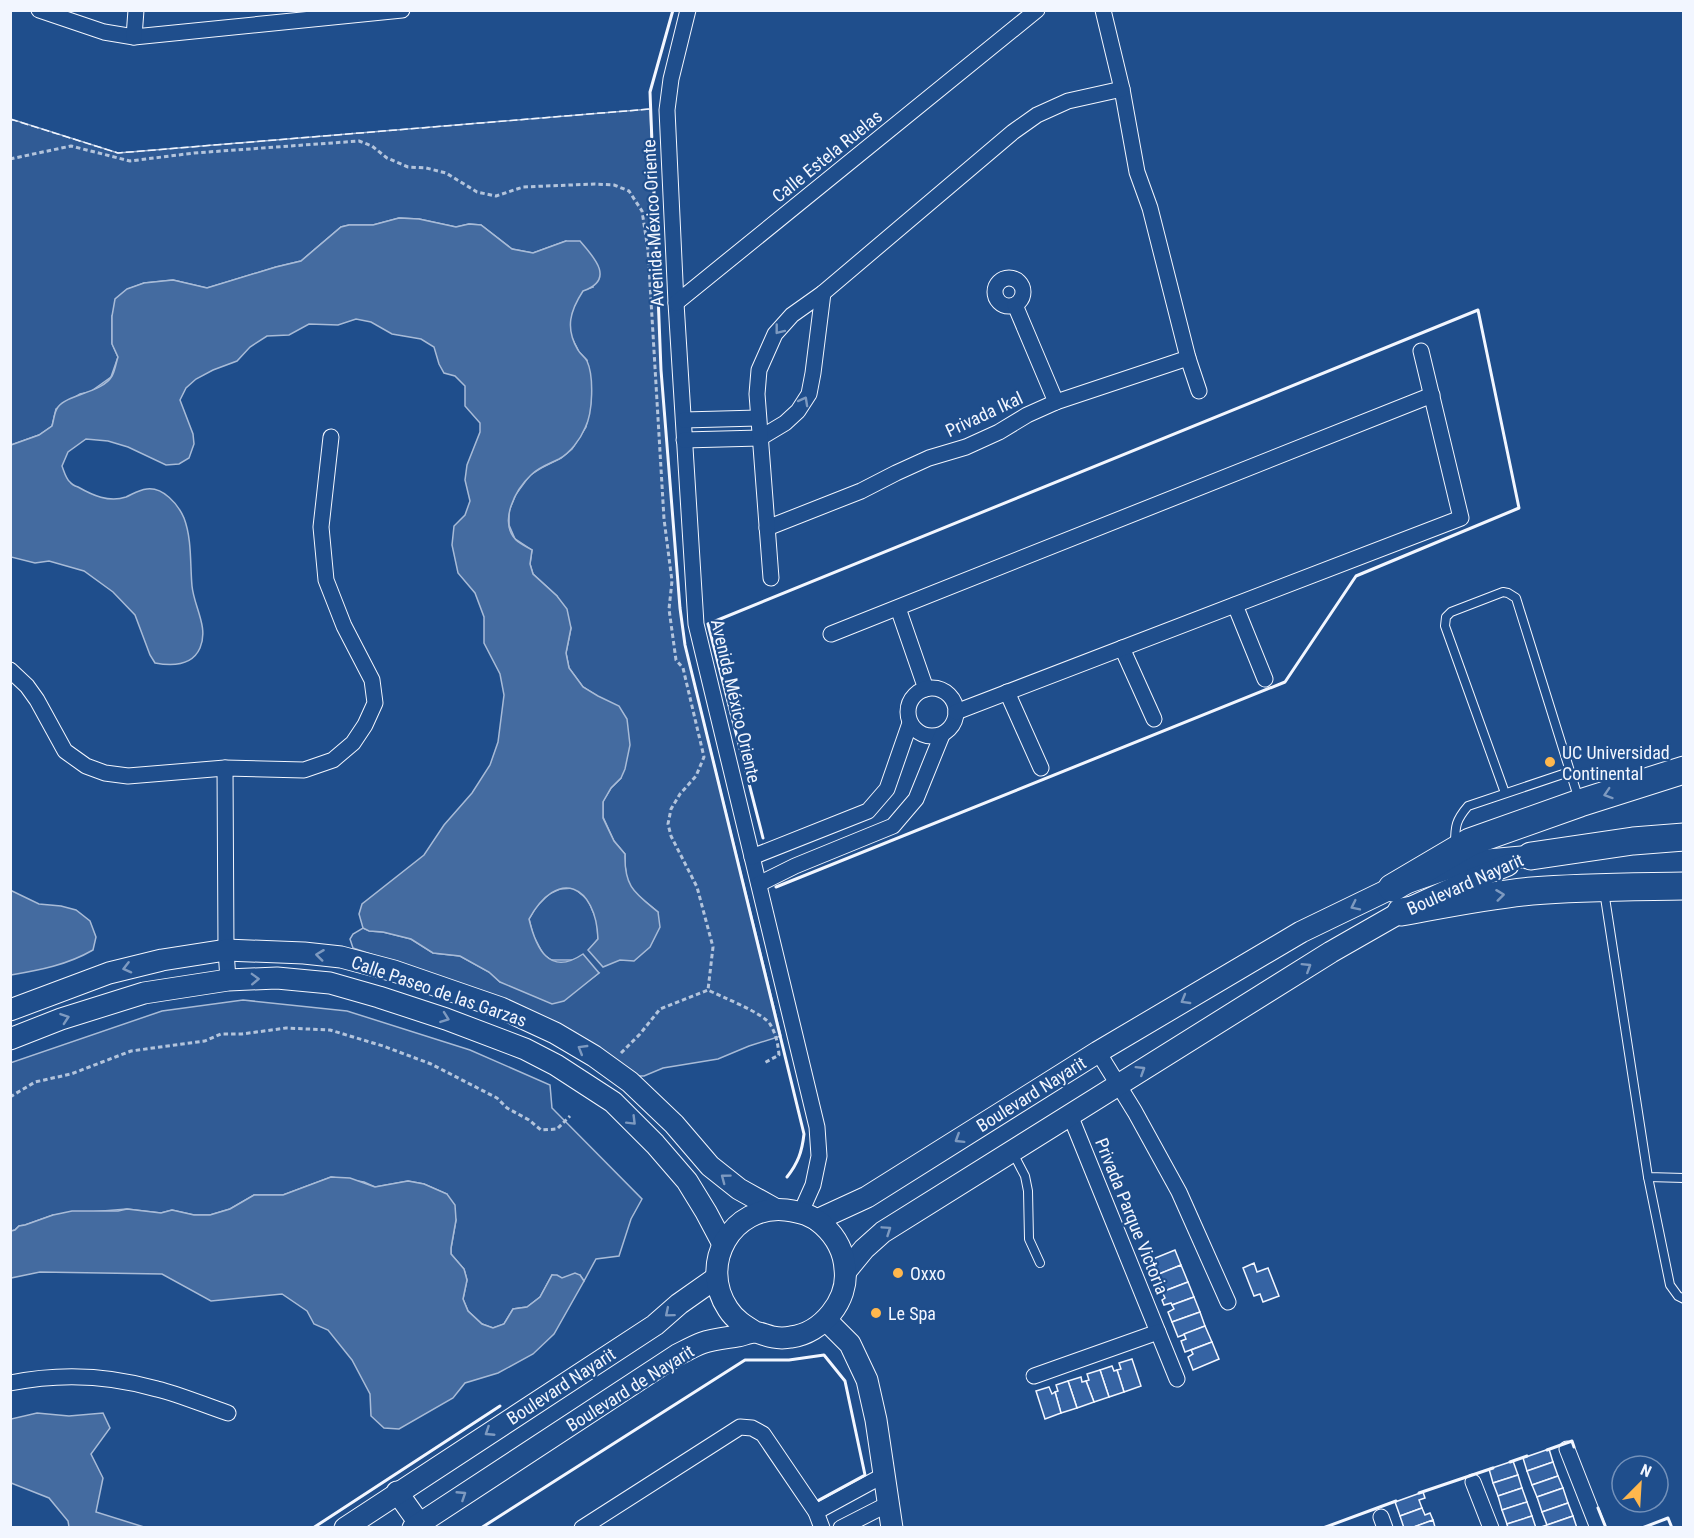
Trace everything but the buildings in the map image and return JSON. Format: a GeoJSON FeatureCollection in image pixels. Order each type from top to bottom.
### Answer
{"type":"FeatureCollection","features":[{"type":"Feature","properties":{"kind":"highway"},"geometry":{"type":"LineString","coordinates":[[1396,900],[1455,850],[1470,842],[1683,770]]}},
{"type":"Feature","properties":{"kind":"highway"},"geometry":{"type":"LineString","coordinates":[[1531,856],[1633,841],[1683,837]]}},
{"type":"Feature","properties":{"kind":"highway"},"geometry":{"type":"LineString","coordinates":[[1396,900],[1467,899],[1533,891],[1604,887],[1683,886]]}},
{"type":"Feature","properties":{"kind":"street"},"geometry":{"type":"LineString","coordinates":[[39,10],[104,32],[134,37],[402,10]]}},
{"type":"Feature","properties":{"kind":"street"},"geometry":{"type":"LineString","coordinates":[[134,37],[136,10]]}},
{"type":"Feature","properties":{"kind":"street","name":"Avenida México Oriente"},"geometry":{"type":"LineString","coordinates":[[688,10],[670,79],[667,111],[676,303],[696,624],[817,1127],[819,1156],[809,1216]]}},
{"type":"Feature","properties":{"kind":"street","name":"Calle Estela Ruelas"},"geometry":{"type":"LineString","coordinates":[[676,303],[1037,10]]}},
{"type":"Feature","properties":{"kind":"street"},"geometry":{"type":"LineString","coordinates":[[1103,10],[1122,89],[1137,172],[1150,208],[1188,358],[1199,391]]}},
{"type":"Feature","properties":{"kind":"street"},"geometry":{"type":"LineString","coordinates":[[771,579],[757,394],[759,370],[775,334],[792,315],[823,293],[1013,132],[1037,115],[1068,101],[1122,89]]}},
{"type":"Feature","properties":{"kind":"street"},"geometry":{"type":"LineString","coordinates":[[684,440],[760,438],[772,432],[798,411],[809,394],[823,293]]}},
{"type":"Feature","properties":{"kind":"street"},"geometry":{"type":"LineString","coordinates":[[1015,305],[1056,402]]}},
{"type":"Feature","properties":{"kind":"street"},"geometry":{"type":"LineString","coordinates":[[956,712],[1461,518],[1421,351]]}},
{"type":"Feature","properties":{"kind":"street","name":"Privada Ikal"},"geometry":{"type":"LineString","coordinates":[[767,528],[861,491],[929,458],[966,447],[1056,402],[1188,358]]}},
{"type":"Feature","properties":{"kind":"street"},"geometry":{"type":"LineString","coordinates":[[831,634],[1432,395]]}},
{"type":"Feature","properties":{"kind":"street"},"geometry":{"type":"LineString","coordinates":[[684,420],[758,418]]}},
{"type":"Feature","properties":{"kind":"street"},"geometry":{"type":"LineString","coordinates":[[10,670],[27,686],[37,700],[65,751],[86,766],[105,773],[128,776],[225,768],[304,770],[333,760],[353,743],[375,704],[372,680],[344,626],[326,580],[321,527],[331,437]]}},
{"type":"Feature","properties":{"kind":"street"},"geometry":{"type":"LineString","coordinates":[[1235,605],[1265,679]]}},
{"type":"Feature","properties":{"kind":"street"},"geometry":{"type":"LineString","coordinates":[[898,608],[926,689]]}},
{"type":"Feature","properties":{"kind":"street"},"geometry":{"type":"LineString","coordinates":[[1122,648],[1154,719]]}},
{"type":"Feature","properties":{"kind":"street"},"geometry":{"type":"LineString","coordinates":[[752,857],[868,811],[887,789],[910,723],[908,709],[914,696],[926,689],[940,690],[951,698],[956,712],[952,725],[942,735],[916,799],[893,826],[795,866],[759,884]]}},
{"type":"Feature","properties":{"kind":"street"},"geometry":{"type":"LineString","coordinates":[[1007,692],[1041,768]]}},
{"type":"Feature","properties":{"kind":"street"},"geometry":{"type":"LineString","coordinates":[[910,723],[918,732],[929,736],[942,735]]}},
{"type":"Feature","properties":{"kind":"street"},"geometry":{"type":"LineString","coordinates":[[225,768],[228,980]]}},
{"type":"Feature","properties":{"kind":"street","name":"Boulevard Nayarit"},"geometry":{"type":"LineString","coordinates":[[809,1216],[867,1197],[1098,1052],[1301,932],[1396,900],[1466,862],[1531,856]]}},
{"type":"Feature","properties":{"kind":"street","name":"Boulevard Nayarit"},"geometry":{"type":"LineString","coordinates":[[846,1271],[864,1249],[883,1232],[1331,952],[1396,900]]}},
{"type":"Feature","properties":{"kind":"street","name":"Calle Paseo de las Garzas"},"geometry":{"type":"LineString","coordinates":[[10,1010],[109,973],[162,960],[226,950],[304,952],[341,957],[394,971],[501,1008],[555,1033],[594,1056],[630,1082],[674,1124],[710,1166],[739,1189],[775,1209]]}},
{"type":"Feature","properties":{"kind":"street","name":"Calle Paseo de las Garzas"},"geometry":{"type":"LineString","coordinates":[[10,1039],[61,1019],[144,993],[228,980],[277,978],[330,983],[380,997],[446,1018],[525,1049],[556,1065],[613,1102],[655,1144],[687,1181],[723,1244]]}},
{"type":"Feature","properties":{"kind":"street"},"geometry":{"type":"LineString","coordinates":[[1098,1052],[1135,1112],[1179,1192],[1228,1302]]}},
{"type":"Feature","properties":{"kind":"street"},"geometry":{"type":"LineString","coordinates":[[613,1102],[630,1082]]}},
{"type":"Feature","properties":{"kind":"street","name":"Privada Parque Victoria"},"geometry":{"type":"LineString","coordinates":[[1070,1114],[1177,1379]]}},
{"type":"Feature","properties":{"kind":"street"},"geometry":{"type":"LineString","coordinates":[[755,1332],[728,1311],[720,1296],[716,1278],[717,1261],[723,1244],[732,1230],[759,1212],[775,1209],[809,1216]]}},
{"type":"Feature","properties":{"kind":"street","name":"Boulevard de Nayarit"},"geometry":{"type":"LineString","coordinates":[[416,1525],[677,1355],[703,1342],[755,1332],[774,1337],[792,1337],[810,1331],[826,1320],[841,1298],[846,1271],[842,1251],[832,1234],[809,1216]]}},
{"type":"Feature","properties":{"kind":"street","name":"Boulevard Nayarit"},"geometry":{"type":"LineString","coordinates":[[345,1527],[655,1325],[716,1278]]}},
{"type":"Feature","properties":{"kind":"street"},"geometry":{"type":"LineString","coordinates":[[826,1320],[850,1344],[867,1380],[876,1420],[892,1527]]}},
{"type":"Feature","properties":{"kind":"street"},"geometry":{"type":"LineString","coordinates":[[1034,1376],[1158,1332]]}},
{"type":"Feature","properties":{"kind":"street"},"geometry":{"type":"LineString","coordinates":[[10,1383],[75,1376],[123,1380],[158,1389],[228,1413]]}},
{"type":"Feature","properties":{"kind":"street"},"geometry":{"type":"LineString","coordinates":[[582,1527],[740,1427],[752,1428],[763,1434],[818,1523],[884,1475]]}},
{"type":"Feature","properties":{"kind":"street"},"geometry":{"type":"LineString","coordinates":[[1567,1449],[1598,1527]]}},
{"type":"Feature","properties":{"kind":"street"},"geometry":{"type":"LineString","coordinates":[[1473,1482],[1491,1527]]}},
{"type":"Feature","properties":{"kind":"street"},"geometry":{"type":"LineString","coordinates":[[397,1492],[416,1525]]}},
{"type":"Feature","properties":{"kind":"street"},"geometry":{"type":"LineString","coordinates":[[841,1527],[888,1504]]}},
{"type":"Feature","properties":{"kind":"lane"},"geometry":{"type":"LineString","coordinates":[[1505,793],[1444,626],[1446,617],[1451,612],[1503,592],[1516,598],[1580,803]]}},
{"type":"Feature","properties":{"kind":"lane"},"geometry":{"type":"LineString","coordinates":[[1455,850],[1455,825],[1468,806],[1569,772]]}},
{"type":"Feature","properties":{"kind":"lane"},"geometry":{"type":"LineString","coordinates":[[1604,887],[1648,1177],[1670,1285],[1683,1299]]}},
{"type":"Feature","properties":{"kind":"lane"},"geometry":{"type":"LineString","coordinates":[[1012,1152],[1025,1176],[1028,1191],[1029,1239],[1040,1263]]}},
{"type":"Feature","properties":{"kind":"lane"},"geometry":{"type":"LineString","coordinates":[[1648,1177],[1683,1178]]}},
{"type":"Feature","properties":{"kind":"path"},"geometry":{"type":"LineString","coordinates":[[10,159],[71,147],[130,161],[194,153],[359,141],[372,146],[387,158],[408,167],[426,168],[446,173],[477,192],[496,196],[523,187],[595,183],[614,185],[628,191],[642,212],[648,250],[664,519],[672,581],[669,609],[676,660],[683,668],[704,757],[696,776],[680,794],[671,809],[668,824],[671,836],[697,887],[713,947],[708,990]]}},
{"type":"Feature","properties":{"kind":"path"},"geometry":{"type":"LineString","coordinates":[[619,1054],[640,1034],[660,1009],[708,990],[752,1010],[769,1022],[777,1039],[779,1056],[764,1063]]}},
{"type":"Feature","properties":{"kind":"path"},"geometry":{"type":"LineString","coordinates":[[10,1097],[35,1082],[71,1074],[131,1051],[205,1041],[221,1034],[242,1034],[286,1028],[330,1030],[422,1061],[497,1098],[507,1108],[529,1120],[541,1130],[557,1129],[570,1116]]}},
{"type":"Feature","properties":{"kind":"shaded area"},"geometry":{"type":"Polygon","coordinates":[[[650,109],[661,370],[685,645],[781,1036],[718,1059],[663,1068],[644,1076],[633,1076],[461,985],[353,948],[350,939],[353,934],[363,928],[411,939],[433,953],[460,956],[489,972],[500,982],[583,985],[599,973],[573,960],[551,960],[543,954],[533,935],[529,919],[536,907],[549,894],[560,889],[574,888],[588,900],[597,921],[598,939],[589,950],[658,912],[634,892],[627,881],[625,854],[614,841],[603,817],[603,801],[621,778],[597,696],[583,687],[569,668],[566,653],[571,628],[557,596],[533,574],[530,564],[532,550],[515,539],[509,525],[509,511],[516,494],[530,475],[561,458],[572,449],[586,427],[591,402],[587,360],[579,352],[570,334],[570,319],[575,302],[583,290],[593,287],[566,241],[533,253],[512,249],[481,225],[469,224],[456,227],[419,219],[399,218],[373,225],[341,227],[301,261],[207,288],[173,280],[144,283],[128,289],[112,316],[112,343],[118,357],[111,377],[90,392],[80,394],[56,409],[52,426],[39,435],[11,445],[11,119],[118,153],[650,109]]]}},
{"type":"Feature","properties":{"kind":"shaded area"},"geometry":{"type":"Polygon","coordinates":[[[399,218],[419,219],[456,227],[469,224],[481,225],[512,249],[533,253],[566,241],[580,241],[599,268],[598,281],[583,291],[572,313],[570,327],[574,342],[587,361],[591,376],[591,404],[588,421],[580,437],[567,453],[537,470],[525,481],[511,506],[509,524],[516,540],[532,550],[530,564],[533,574],[557,596],[567,609],[571,628],[566,653],[569,668],[583,687],[619,706],[627,719],[630,745],[625,769],[603,802],[603,818],[614,841],[625,854],[626,874],[632,888],[658,912],[660,927],[650,947],[634,961],[620,960],[603,967],[588,950],[598,939],[596,921],[583,895],[574,889],[563,888],[552,893],[540,903],[529,919],[540,949],[553,961],[561,962],[583,954],[599,973],[564,1001],[552,1004],[500,982],[489,972],[460,956],[433,953],[411,939],[369,931],[363,928],[359,914],[362,904],[424,855],[444,825],[472,793],[490,765],[498,742],[504,695],[500,674],[484,643],[484,617],[475,593],[458,573],[452,545],[454,526],[465,515],[470,501],[465,480],[467,465],[480,432],[480,423],[465,406],[465,386],[455,376],[444,373],[434,347],[421,339],[392,334],[371,322],[356,319],[338,325],[309,324],[289,335],[267,336],[250,347],[237,361],[196,379],[186,388],[180,400],[193,434],[194,444],[189,458],[179,464],[166,465],[128,447],[108,441],[86,439],[68,452],[62,466],[67,479],[74,485],[107,499],[120,499],[138,491],[153,489],[174,502],[184,518],[188,534],[193,594],[203,632],[200,648],[192,658],[186,661],[174,664],[155,663],[135,615],[113,592],[84,571],[49,561],[35,563],[11,557],[11,445],[39,435],[52,426],[57,409],[63,403],[101,386],[112,376],[118,357],[112,344],[112,316],[115,299],[127,289],[144,283],[173,280],[207,288],[301,261],[341,227],[373,225],[399,218]]]}},
{"type":"Feature","properties":{"kind":"shaded area"},"geometry":{"type":"Polygon","coordinates":[[[10,890],[39,904],[76,910],[90,921],[96,937],[93,950],[63,963],[11,975],[10,890]]]}},
{"type":"Feature","properties":{"kind":"shaded area"},"geometry":{"type":"Polygon","coordinates":[[[243,1000],[347,1011],[470,1050],[550,1085],[552,1108],[642,1199],[631,1219],[619,1256],[596,1259],[584,1281],[580,1275],[562,1278],[552,1275],[540,1297],[527,1307],[513,1309],[504,1324],[493,1328],[482,1324],[468,1311],[463,1299],[467,1280],[464,1269],[451,1254],[456,1220],[447,1194],[424,1184],[408,1181],[375,1187],[364,1182],[331,1177],[283,1195],[254,1195],[230,1209],[210,1215],[194,1215],[172,1210],[161,1213],[127,1209],[53,1215],[19,1226],[11,1231],[10,1063],[162,1011],[243,1000]]]}},
{"type":"Feature","properties":{"kind":"shaded area"},"geometry":{"type":"Polygon","coordinates":[[[331,1177],[350,1178],[375,1187],[408,1181],[424,1184],[447,1194],[455,1205],[456,1220],[451,1254],[464,1269],[467,1280],[463,1299],[468,1311],[482,1324],[493,1328],[504,1324],[513,1309],[527,1307],[540,1297],[552,1275],[562,1278],[575,1273],[580,1275],[584,1281],[554,1334],[533,1354],[498,1373],[465,1383],[453,1398],[399,1429],[384,1428],[371,1416],[370,1394],[352,1360],[328,1330],[314,1324],[307,1311],[282,1294],[211,1301],[162,1274],[40,1272],[11,1278],[11,1231],[19,1226],[53,1215],[72,1211],[127,1209],[161,1213],[172,1210],[194,1215],[210,1215],[230,1209],[254,1195],[283,1195],[331,1177]]]}},
{"type":"Feature","properties":{"kind":"shaded area"},"geometry":{"type":"Polygon","coordinates":[[[37,1413],[69,1416],[103,1413],[110,1428],[91,1454],[103,1478],[96,1512],[144,1527],[69,1527],[68,1521],[49,1498],[11,1483],[11,1419],[37,1413]]]}},
{"type":"Feature","properties":{"kind":"fence"},"geometry":{"type":"LineString","coordinates":[[10,119],[118,153],[650,109]]}},
{"type":"Feature","properties":{"kind":"wall"},"geometry":{"type":"LineString","coordinates":[[673,10],[650,92],[661,370],[680,608],[685,645],[804,1134],[799,1157],[787,1177]]}},
{"type":"Feature","properties":{"kind":"wall"},"geometry":{"type":"LineString","coordinates":[[763,838],[708,624],[1478,310],[1519,508],[1356,576],[1285,682],[776,887]]}},
{"type":"Feature","properties":{"kind":"wall"},"geometry":{"type":"LineString","coordinates":[[481,1528],[745,1360],[789,1360],[824,1355],[845,1381],[865,1475],[819,1500]]}},
{"type":"Feature","properties":{"kind":"wall"},"geometry":{"type":"LineString","coordinates":[[313,1528],[500,1406]]}},
{"type":"Feature","properties":{"kind":"wall"},"geometry":{"type":"LineString","coordinates":[[1547,1450],[1572,1441],[1574,1447]]}},
{"type":"Feature","properties":{"kind":"wall"},"geometry":{"type":"LineString","coordinates":[[1510,1462],[1527,1456]]}},
{"type":"Feature","properties":{"kind":"wall"},"geometry":{"type":"LineString","coordinates":[[1419,1493],[1493,1468]]}},
{"type":"Feature","properties":{"kind":"wall"},"geometry":{"type":"LineString","coordinates":[[1323,1528],[1396,1501]]}},
{"type":"Feature","properties":{"kind":"wall"},"geometry":{"type":"LineString","coordinates":[[1598,1508],[1606,1528]]}},
{"type":"Feature","properties":{"kind":"wall"},"geometry":{"type":"LineString","coordinates":[[1642,1528],[1668,1518],[1672,1528]]}},
{"type":"Feature","properties":{"kind":"place","name":"UC Universidad Continental"},"geometry":{"type":"Point","coordinates":[1550,762]}},
{"type":"Feature","properties":{"kind":"place","name":"Oxxo"},"geometry":{"type":"Point","coordinates":[898,1273]}},
{"type":"Feature","properties":{"kind":"place","name":"Le Spa"},"geometry":{"type":"Point","coordinates":[876,1313]}}]}
